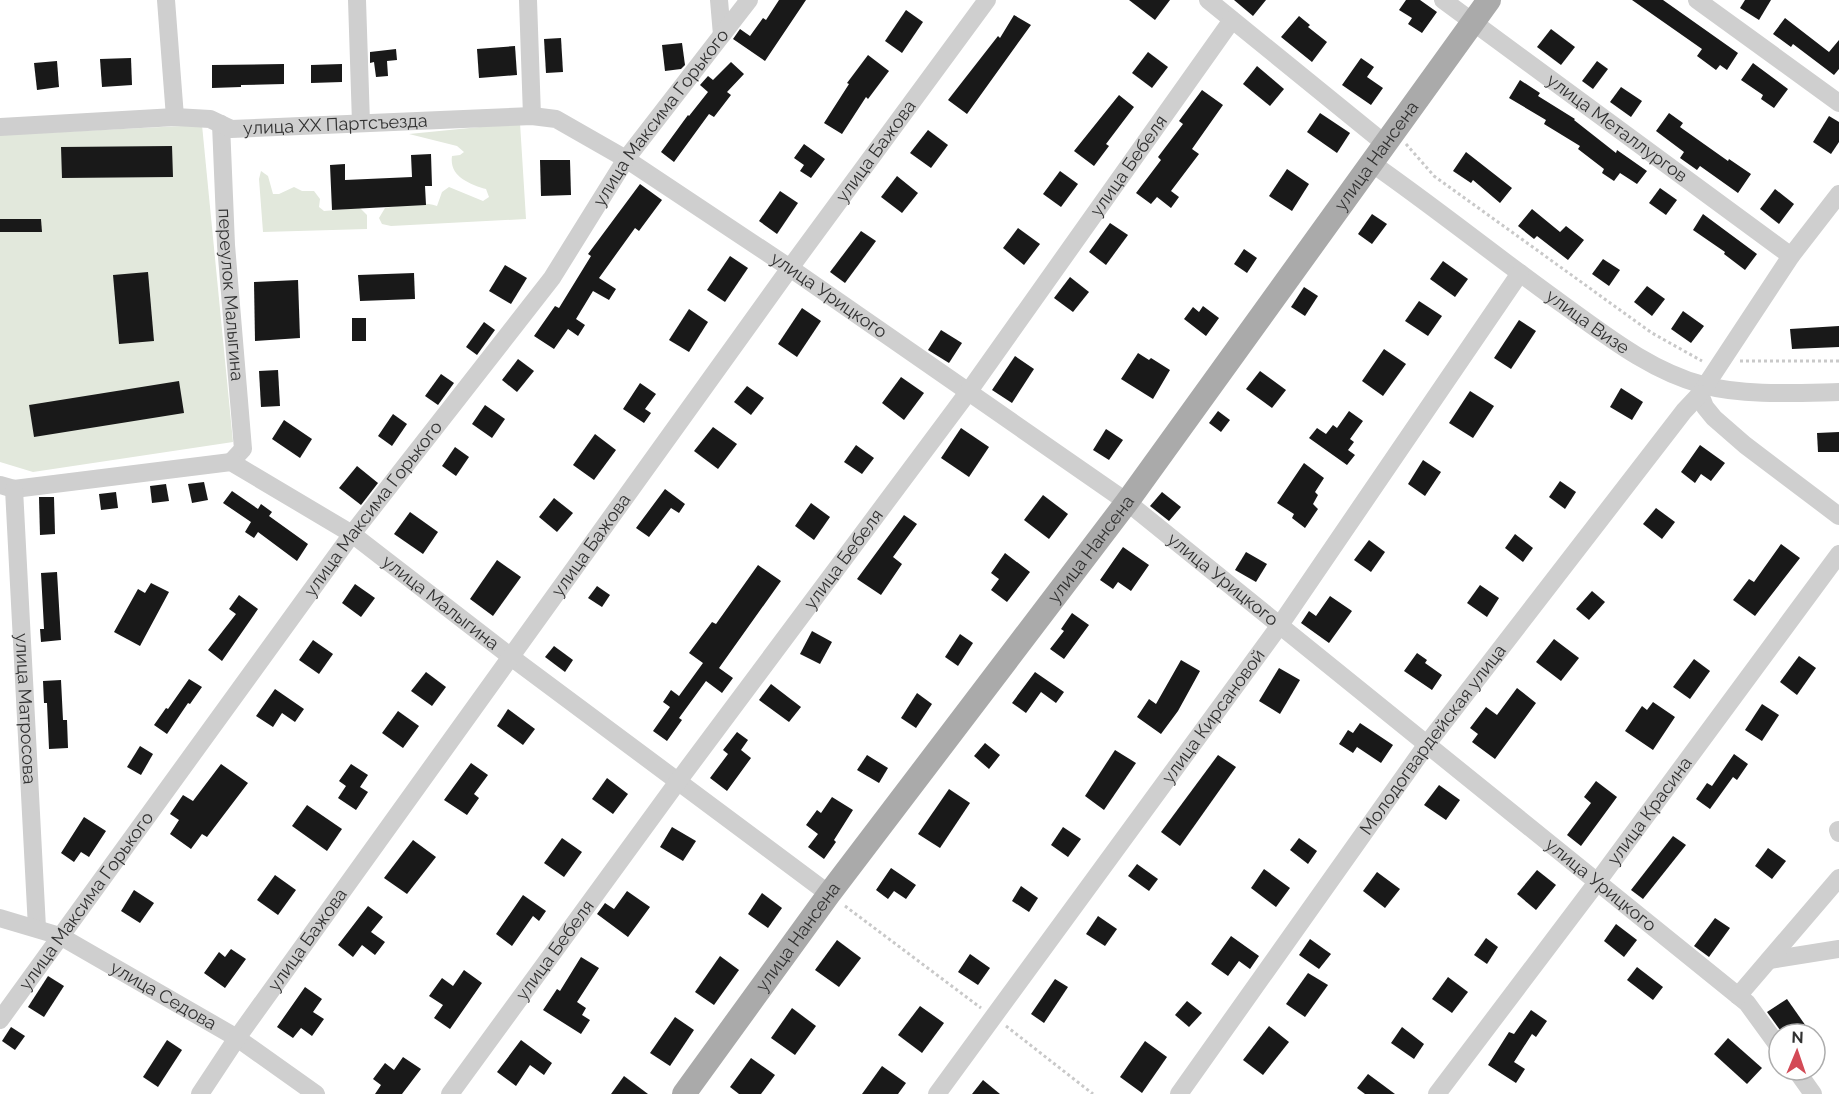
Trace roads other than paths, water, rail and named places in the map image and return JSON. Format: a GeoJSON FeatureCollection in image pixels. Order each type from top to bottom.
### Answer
{"type":"FeatureCollection","features":[{"type":"Feature","properties":{"kind":"main road","name":"улица Нансена"},"geometry":{"type":"LineString","coordinates":[[684,1094],[829,894],[1127,502],[1370,162],[1395,143],[1489,0]]}},
{"type":"Feature","properties":{"kind":"street"},"geometry":{"type":"LineString","coordinates":[[166,0],[175,117]]}},
{"type":"Feature","properties":{"kind":"street"},"geometry":{"type":"LineString","coordinates":[[357,0],[361,123]]}},
{"type":"Feature","properties":{"kind":"street"},"geometry":{"type":"LineString","coordinates":[[528,0],[531,116]]}},
{"type":"Feature","properties":{"kind":"street"},"geometry":{"type":"LineString","coordinates":[[719,0],[722,35]]}},
{"type":"Feature","properties":{"kind":"street","name":"улица Максима Горького"},"geometry":{"type":"LineString","coordinates":[[0,1020],[352,534],[552,278],[626,159],[749,0]]}},
{"type":"Feature","properties":{"kind":"street","name":"улица Бажова"},"geometry":{"type":"LineString","coordinates":[[200,1094],[237,1038],[790,268],[987,0]]}},
{"type":"Feature","properties":{"kind":"street"},"geometry":{"type":"LineString","coordinates":[[1208,0],[1395,143]]}},
{"type":"Feature","properties":{"kind":"street","name":"улица Металлургов"},"geometry":{"type":"LineString","coordinates":[[1443,0],[1791,256]]}},
{"type":"Feature","properties":{"kind":"street"},"geometry":{"type":"LineString","coordinates":[[1697,0],[1839,103]]}},
{"type":"Feature","properties":{"kind":"street","name":"улица Бебеля"},"geometry":{"type":"LineString","coordinates":[[450,1094],[679,780],[969,391],[1233,20]]}},
{"type":"Feature","properties":{"kind":"street","name":"улица XX Партсъезда"},"geometry":{"type":"LineString","coordinates":[[0,127],[175,117],[210,119],[231,129],[531,116],[556,119],[626,159]]}},
{"type":"Feature","properties":{"kind":"street","name":"переулок Малыгина"},"geometry":{"type":"LineString","coordinates":[[220,124],[226,245],[243,449],[231,462]]}},
{"type":"Feature","properties":{"kind":"street","name":"улица Урицкого"},"geometry":{"type":"LineString","coordinates":[[626,159],[790,268],[1127,502],[1738,996],[1747,1004],[1767,1031]]}},
{"type":"Feature","properties":{"kind":"street","name":"улица Визе"},"geometry":{"type":"LineString","coordinates":[[1370,162],[1628,351],[1702,390],[1839,392]]}},
{"type":"Feature","properties":{"kind":"street","name":"Молодогвардейская улица"},"geometry":{"type":"LineString","coordinates":[[1179,1094],[1427,744],[1683,411],[1702,390],[1791,256],[1839,194]]}},
{"type":"Feature","properties":{"kind":"street","name":"улица Кирсановой"},"geometry":{"type":"LineString","coordinates":[[937,1094],[1280,625],[1520,273]]}},
{"type":"Feature","properties":{"kind":"street"},"geometry":{"type":"LineString","coordinates":[[1702,390],[1705,407],[1714,418],[1744,445],[1839,516]]}},
{"type":"Feature","properties":{"kind":"street"},"geometry":{"type":"LineString","coordinates":[[7,487],[231,462]]}},
{"type":"Feature","properties":{"kind":"street","name":"улица Малыгина"},"geometry":{"type":"LineString","coordinates":[[231,462],[352,534],[511,657],[829,894]]}},
{"type":"Feature","properties":{"kind":"street","name":"улица Матросова"},"geometry":{"type":"LineString","coordinates":[[7,487],[37,928]]}},
{"type":"Feature","properties":{"kind":"street","name":"улица Красина"},"geometry":{"type":"LineString","coordinates":[[1437,1094],[1598,881],[1839,554]]}},
{"type":"Feature","properties":{"kind":"street"},"geometry":{"type":"LineString","coordinates":[[1738,996],[1839,878]]}},
{"type":"Feature","properties":{"kind":"street","name":"улица Седова"},"geometry":{"type":"LineString","coordinates":[[0,918],[60,936],[237,1038],[316,1094]]}},
{"type":"Feature","properties":{"kind":"street"},"geometry":{"type":"LineString","coordinates":[[1769,960],[1839,949]]}}]}
